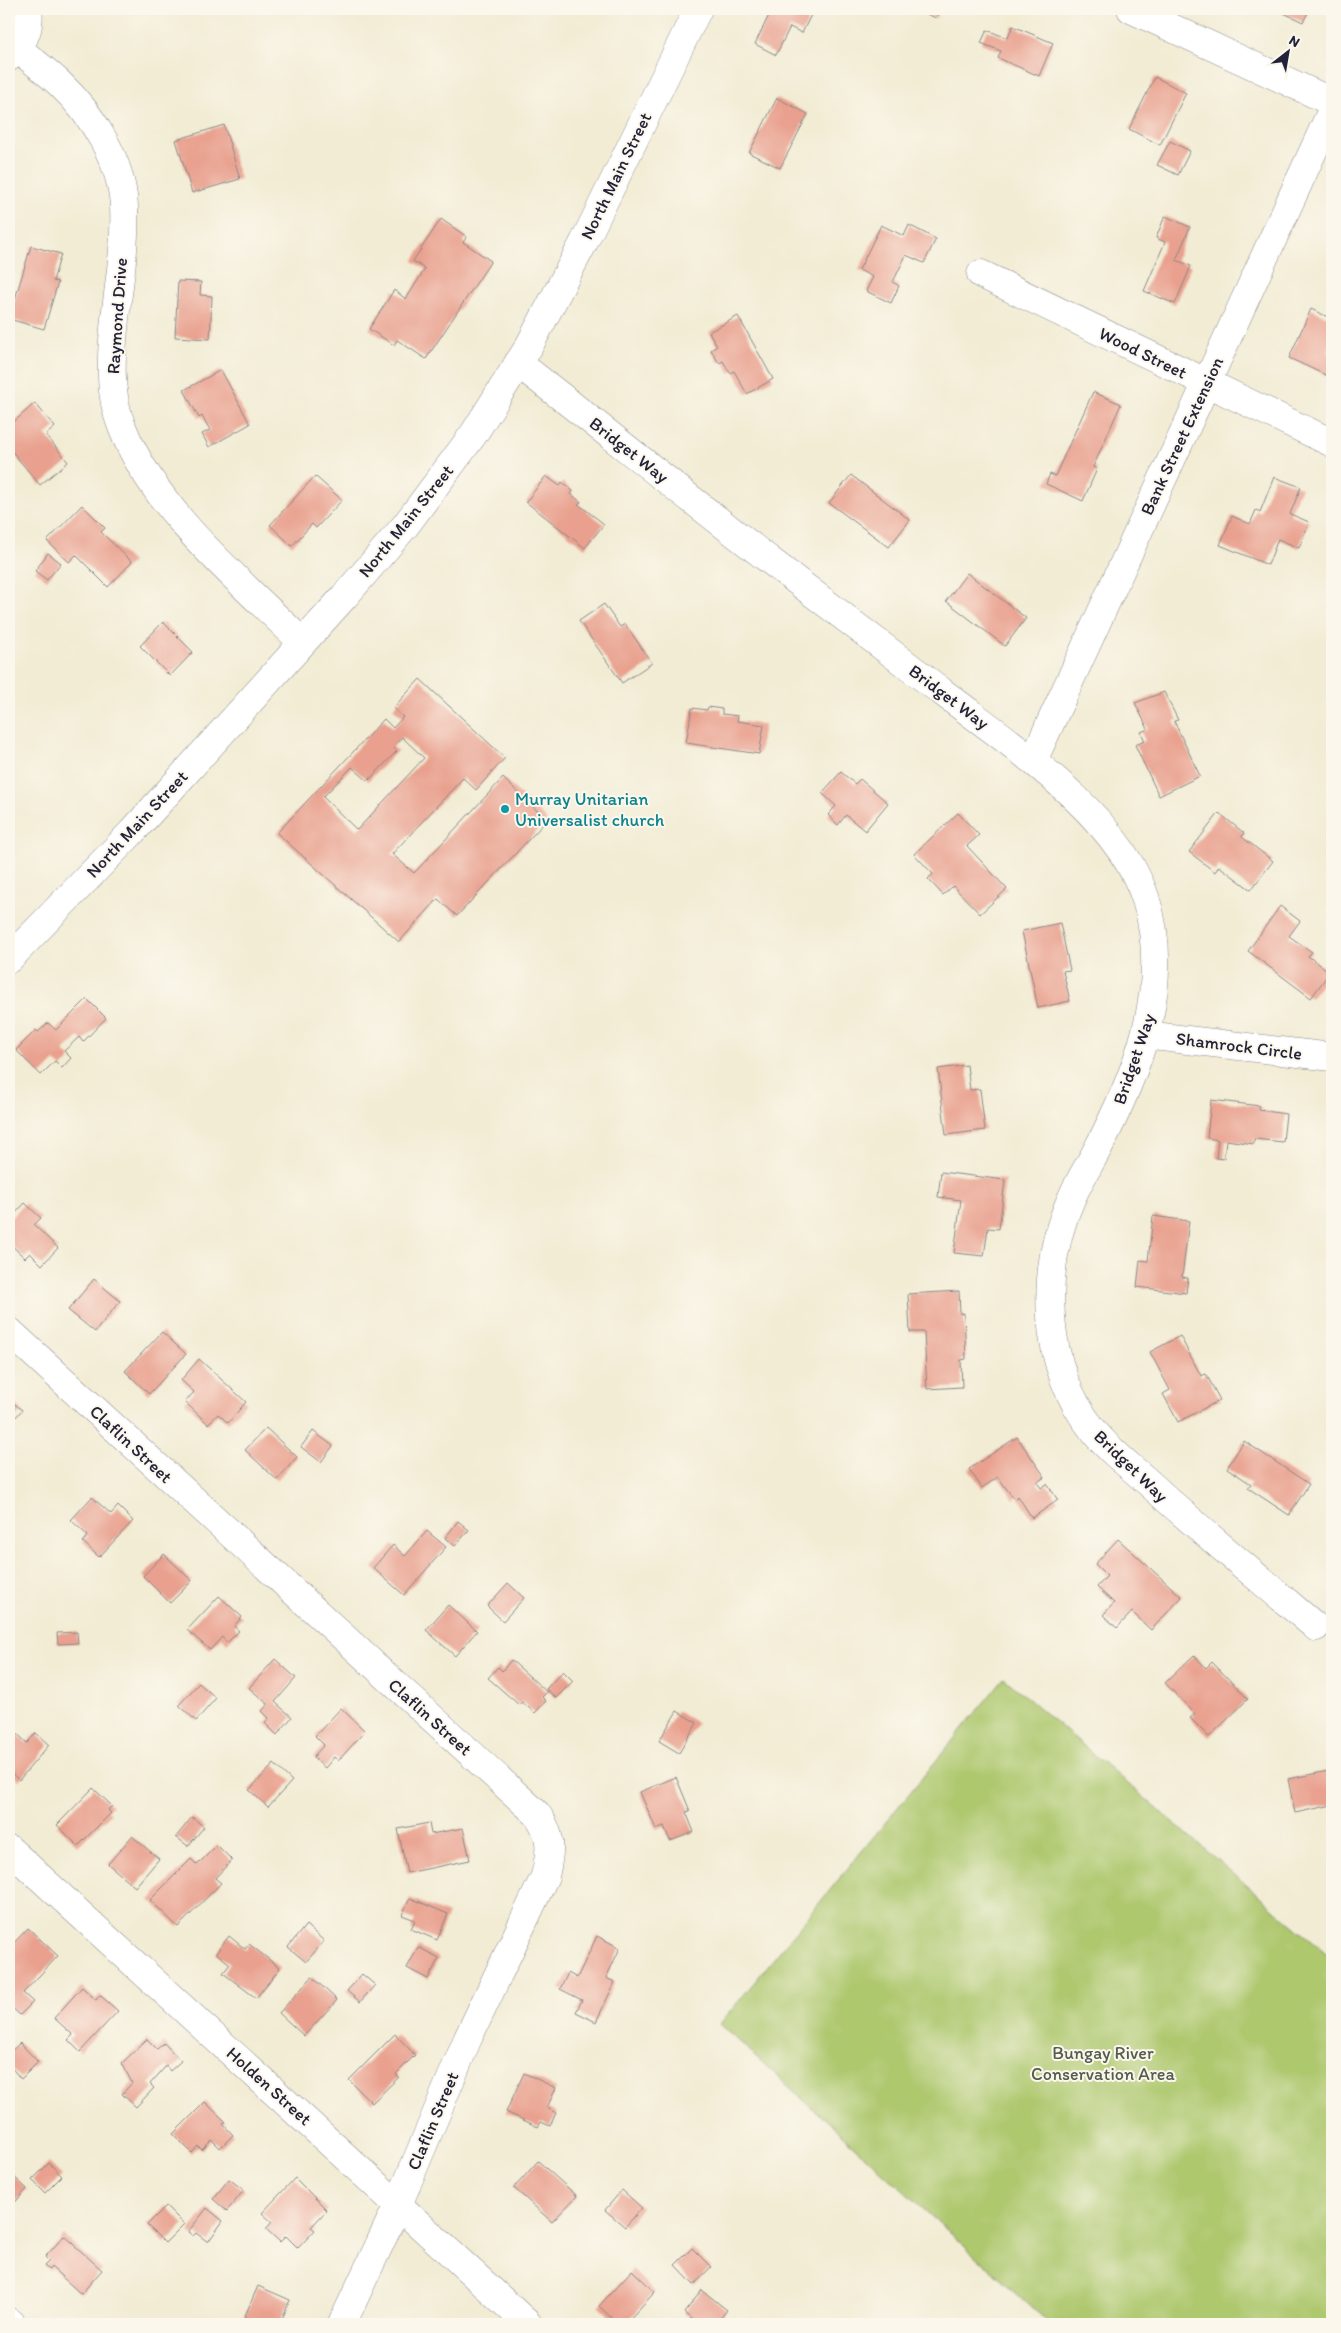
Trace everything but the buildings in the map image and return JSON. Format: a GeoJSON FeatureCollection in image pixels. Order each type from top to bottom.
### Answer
{"type":"FeatureCollection","features":[{"type":"Feature","properties":{"kind":"street","name":"Raymond Drive"},"geometry":{"type":"LineString","coordinates":[[28,9],[29,18],[26,34],[14,53],[60,83],[102,138],[119,172],[124,205],[124,234],[111,357],[113,395],[121,426],[156,489],[178,518],[302,642]]}},
{"type":"Feature","properties":{"kind":"street","name":"North Main Street"},"geometry":{"type":"LineString","coordinates":[[9,959],[133,831],[405,526],[473,435],[518,363],[584,242],[698,9]]}},
{"type":"Feature","properties":{"kind":"street"},"geometry":{"type":"LineString","coordinates":[[1131,9],[1332,102]]}},
{"type":"Feature","properties":{"kind":"street","name":"Bank Street Extension"},"geometry":{"type":"LineString","coordinates":[[1033,761],[1332,110]]}},
{"type":"Feature","properties":{"kind":"street","name":"Wood Street"},"geometry":{"type":"LineString","coordinates":[[980,274],[1332,443]]}},
{"type":"Feature","properties":{"kind":"street","name":"Bridget Way"},"geometry":{"type":"LineString","coordinates":[[518,363],[754,549],[1033,761],[1086,808],[1125,856],[1146,899],[1156,946],[1154,997],[1145,1035],[1129,1085],[1071,1199],[1057,1244],[1049,1297],[1056,1354],[1070,1394],[1094,1431],[1170,1503],[1316,1627]]}},
{"type":"Feature","properties":{"kind":"street","name":"Shamrock Circle"},"geometry":{"type":"LineString","coordinates":[[1145,1035],[1332,1057]]}},
{"type":"Feature","properties":{"kind":"street","name":"Claflin Street"},"geometry":{"type":"LineString","coordinates":[[9,1331],[537,1814],[548,1828],[549,1861],[545,1876],[468,2038],[398,2205]]}},
{"type":"Feature","properties":{"kind":"street","name":"Holden Street"},"geometry":{"type":"LineString","coordinates":[[9,1849],[528,2324]]}},
{"type":"Feature","properties":{"kind":"street"},"geometry":{"type":"LineString","coordinates":[[342,2324],[398,2205]]}},
{"type":"Feature","properties":{"kind":"green space","name":"Bungay River Conservation Area"},"geometry":{"type":"Polygon","coordinates":[[[1004,1678],[1332,1958],[1332,2324],[1050,2324],[720,2024],[1004,1678]]]}},
{"type":"Feature","properties":{"kind":"place","name":"Murray Unitarian Universalist church"},"geometry":{"type":"Point","coordinates":[505,809]}}]}
